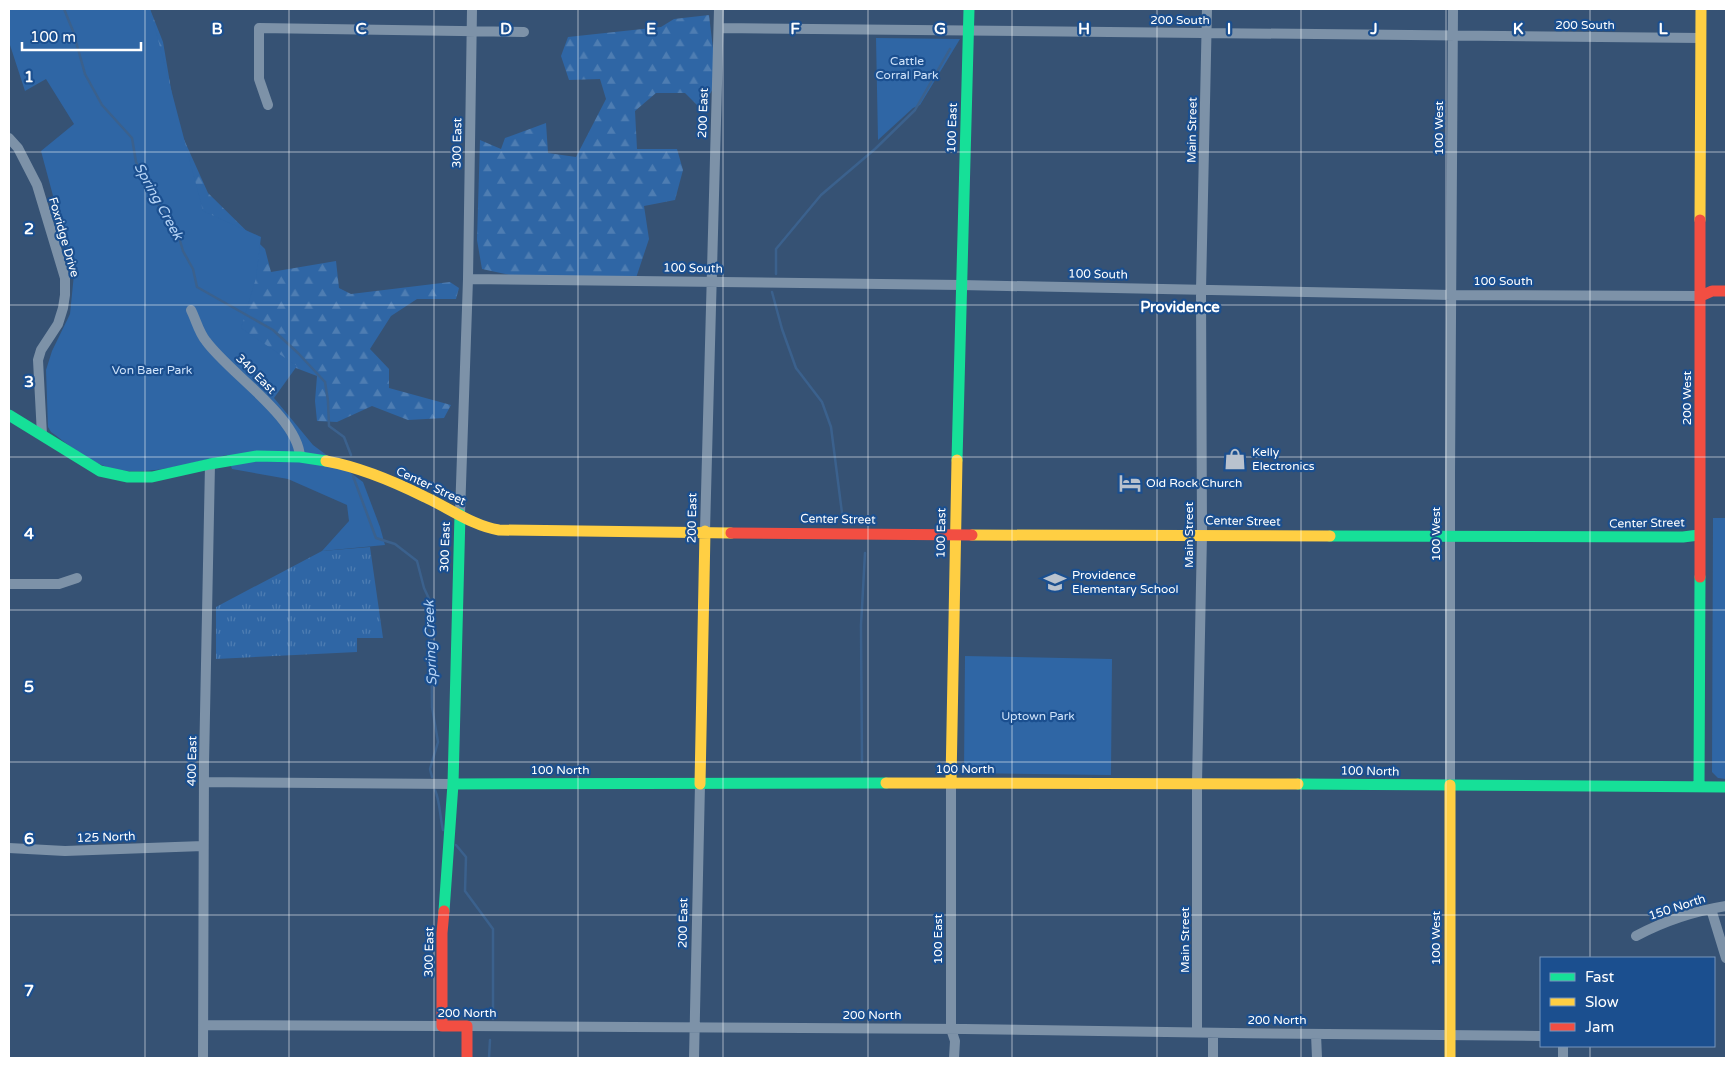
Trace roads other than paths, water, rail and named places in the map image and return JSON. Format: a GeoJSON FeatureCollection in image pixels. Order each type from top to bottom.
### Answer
{"type":"FeatureCollection","features":[{"type":"Feature","properties":{"kind":"street","name":"300 East"},"geometry":{"type":"LineString","coordinates":[[442,1026],[442,933],[453,784],[468,279],[472,9]]}},
{"type":"Feature","properties":{"kind":"street","name":"200 East"},"geometry":{"type":"LineString","coordinates":[[694,1058],[705,532],[719,9]]}},
{"type":"Feature","properties":{"kind":"street","name":"100 East"},"geometry":{"type":"LineString","coordinates":[[954,1058],[952,1029],[951,782],[955,535],[969,9]]}},
{"type":"Feature","properties":{"kind":"street","name":"Main Street"},"geometry":{"type":"LineString","coordinates":[[1197,1032],[1197,783],[1202,535],[1201,290],[1207,9]]}},
{"type":"Feature","properties":{"kind":"street","name":"100 West"},"geometry":{"type":"LineString","coordinates":[[1450,1058],[1453,9]]}},
{"type":"Feature","properties":{"kind":"street","name":"200 West"},"geometry":{"type":"LineString","coordinates":[[1698,787],[1701,9]]}},
{"type":"Feature","properties":{"kind":"street"},"geometry":{"type":"LineString","coordinates":[[268,105],[259,79],[260,28],[524,32]]}},
{"type":"Feature","properties":{"kind":"street","name":"200 South"},"geometry":{"type":"LineString","coordinates":[[719,28],[1453,37],[1701,38]]}},
{"type":"Feature","properties":{"kind":"street","name":"Foxridge Drive"},"geometry":{"type":"LineString","coordinates":[[9,138],[18,148],[30,168],[37,185],[65,278],[65,295],[58,324],[41,350],[38,360],[42,435]]}},
{"type":"Feature","properties":{"kind":"street","name":"100 South"},"geometry":{"type":"LineString","coordinates":[[468,279],[961,284],[1451,295],[1701,296],[1712,291],[1726,291]]}},
{"type":"Feature","properties":{"kind":"street","name":"340 East"},"geometry":{"type":"LineString","coordinates":[[191,310],[206,341],[292,431],[300,447],[300,457]]}},
{"type":"Feature","properties":{"kind":"street","name":"Center Street"},"geometry":{"type":"LineString","coordinates":[[9,415],[100,471],[128,477],[152,477],[257,456],[300,457],[329,461],[365,472],[424,496],[486,528],[499,530],[955,535],[1450,537],[1686,537],[1699,535]]}},
{"type":"Feature","properties":{"kind":"street","name":"400 East"},"geometry":{"type":"LineString","coordinates":[[203,1058],[204,782],[210,464]]}},
{"type":"Feature","properties":{"kind":"street"},"geometry":{"type":"LineString","coordinates":[[459,543],[472,532],[486,528]]}},
{"type":"Feature","properties":{"kind":"street"},"geometry":{"type":"LineString","coordinates":[[9,584],[59,584],[77,578]]}},
{"type":"Feature","properties":{"kind":"street","name":"100 North"},"geometry":{"type":"LineString","coordinates":[[204,782],[453,784],[951,782],[1726,787]]}},
{"type":"Feature","properties":{"kind":"street","name":"125 North"},"geometry":{"type":"LineString","coordinates":[[9,848],[65,851],[204,846]]}},
{"type":"Feature","properties":{"kind":"street","name":"150 North"},"geometry":{"type":"LineString","coordinates":[[1636,936],[1656,925],[1726,906]]}},
{"type":"Feature","properties":{"kind":"street"},"geometry":{"type":"LineString","coordinates":[[1711,909],[1726,958]]}},
{"type":"Feature","properties":{"kind":"street","name":"200 North"},"geometry":{"type":"LineString","coordinates":[[203,1025],[952,1029],[1540,1036]]}},
{"type":"Feature","properties":{"kind":"street"},"geometry":{"type":"LineString","coordinates":[[467,1026],[467,1058]]}},
{"type":"Feature","properties":{"kind":"street"},"geometry":{"type":"LineString","coordinates":[[1213,1033],[1213,1058]]}},
{"type":"Feature","properties":{"kind":"street"},"geometry":{"type":"LineString","coordinates":[[1316,1034],[1316,1058]]}},
{"type":"Feature","properties":{"kind":"waterway","name":"Spring Creek"},"geometry":{"type":"LineString","coordinates":[[64,9],[73,31],[85,74],[102,105],[132,138],[136,162],[160,208],[176,227],[183,251],[193,269],[197,287],[273,330],[325,382],[329,426],[344,437],[351,455]]}},
{"type":"Feature","properties":{"kind":"waterway"},"geometry":{"type":"LineString","coordinates":[[776,274],[776,249],[821,195],[875,149],[915,110],[950,49]]}},
{"type":"Feature","properties":{"kind":"waterway"},"geometry":{"type":"LineString","coordinates":[[772,292],[782,329],[796,368],[822,402],[831,427],[842,513]]}},
{"type":"Feature","properties":{"kind":"waterway","name":"Spring Creek"},"geometry":{"type":"LineString","coordinates":[[353,476],[376,538],[395,544],[417,561],[424,588],[431,603],[432,707],[438,742],[430,769],[432,777]]}},
{"type":"Feature","properties":{"kind":"waterway"},"geometry":{"type":"LineString","coordinates":[[862,762],[861,625],[865,553]]}},
{"type":"Feature","properties":{"kind":"waterway","name":"Spring Creek"},"geometry":{"type":"LineString","coordinates":[[435,790],[443,830]]}},
{"type":"Feature","properties":{"kind":"waterway","name":"Spring Creek"},"geometry":{"type":"LineString","coordinates":[[456,845],[466,857],[465,891],[493,929],[493,1019]]}},
{"type":"Feature","properties":{"kind":"waterway","name":"Spring Creek"},"geometry":{"type":"LineString","coordinates":[[489,1058],[490,1040]]}},
{"type":"Feature","properties":{"kind":"place","name":"Kelly Electronics"},"geometry":{"type":"Point","coordinates":[1235,459]}},
{"type":"Feature","properties":{"kind":"place","name":"Old Rock Church"},"geometry":{"type":"Point","coordinates":[1130,483]}},
{"type":"Feature","properties":{"kind":"place","name":"Providence Elementary School"},"geometry":{"type":"Point","coordinates":[1055,582]}},
{"type":"Feature","properties":{"kind":"district","name":"Providence"},"geometry":{"type":"Point","coordinates":[1180,307]}},
{"type":"Feature","properties":{"kind":"park label","name":"Cattle Corral Park"},"geometry":{"type":"Point","coordinates":[907,68]}},
{"type":"Feature","properties":{"kind":"park label","name":"Von Baer Park"},"geometry":{"type":"Point","coordinates":[152,370]}},
{"type":"Feature","properties":{"kind":"park label","name":"Uptown Park"},"geometry":{"type":"Point","coordinates":[1038,716]}}]}
